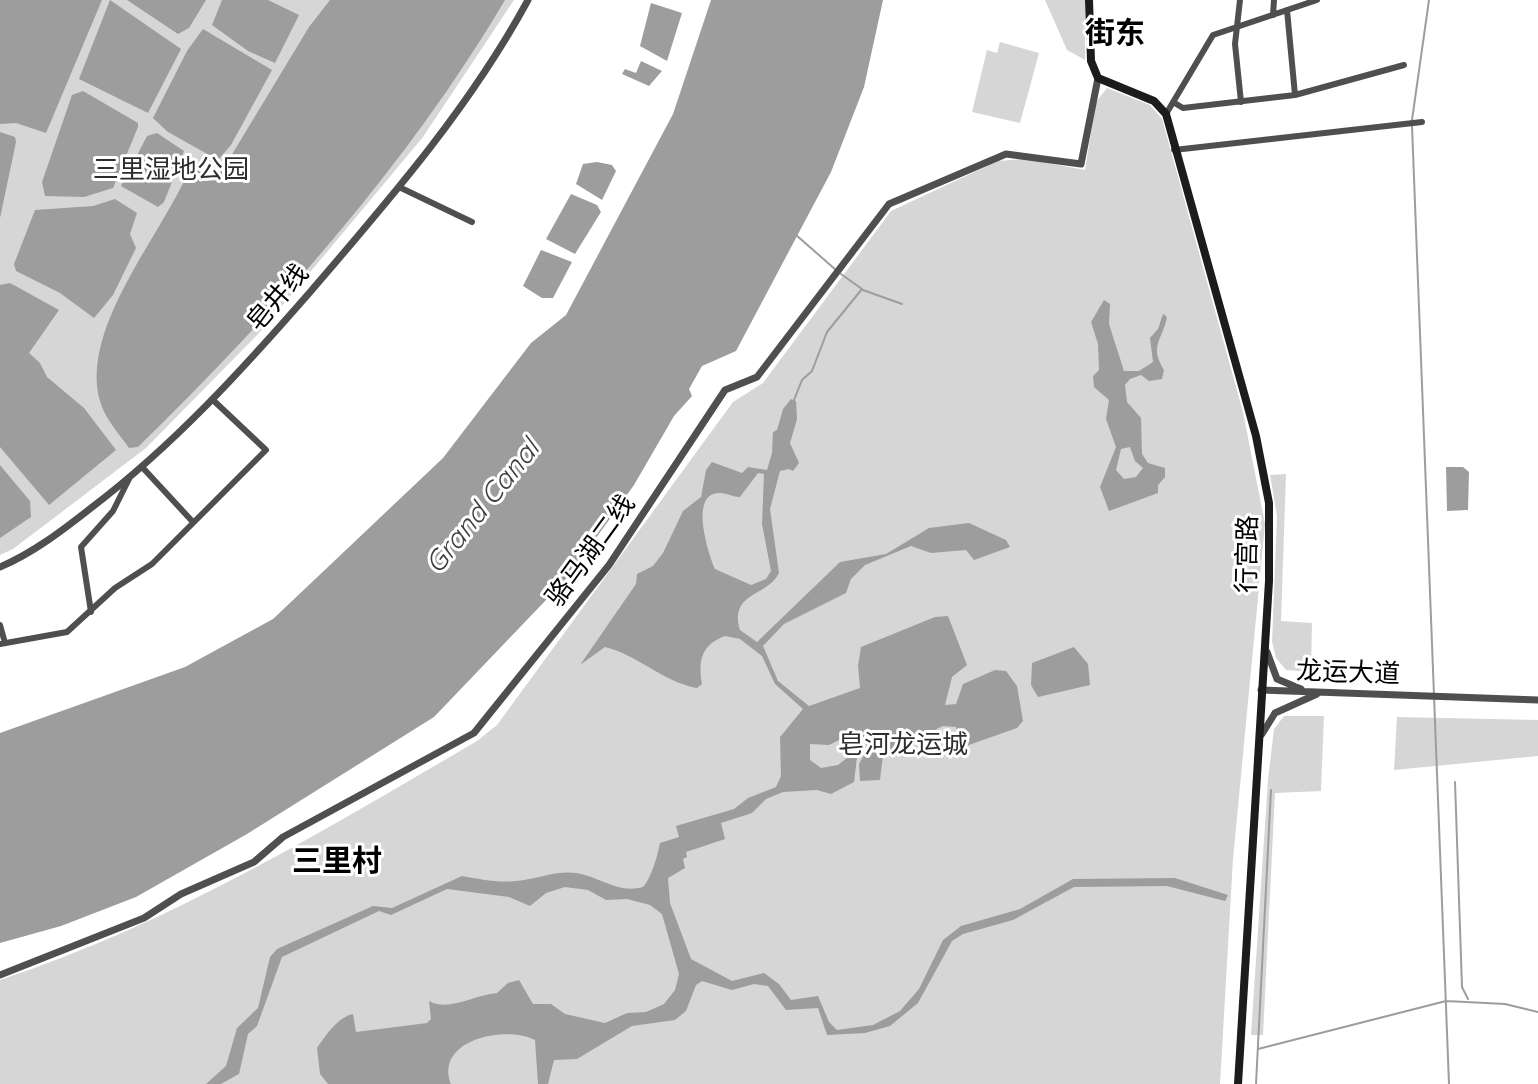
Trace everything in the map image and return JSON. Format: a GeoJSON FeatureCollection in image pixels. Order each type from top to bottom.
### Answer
{"type":"FeatureCollection","features":[{"type":"Feature","properties":{"kind":"main road"},"geometry":{"type":"LineString","coordinates":[[1089,0],[1091,61],[1098,78],[1154,101],[1166,114]]}},
{"type":"Feature","properties":{"kind":"main road","name":"行宫路"},"geometry":{"type":"LineString","coordinates":[[1166,114],[1262,458],[1271,537],[1238,1084]]}},
{"type":"Feature","properties":{"kind":"street","name":"皂井线"},"geometry":{"type":"LineString","coordinates":[[0,567],[61,531],[129,479],[213,400],[399,187],[482,78],[528,0]]}},
{"type":"Feature","properties":{"kind":"street"},"geometry":{"type":"LineString","coordinates":[[1240,0],[1237,27],[1241,102]]}},
{"type":"Feature","properties":{"kind":"street"},"geometry":{"type":"LineString","coordinates":[[1273,15],[1274,0]]}},
{"type":"Feature","properties":{"kind":"street"},"geometry":{"type":"LineString","coordinates":[[1166,114],[1208,40],[1317,0]]}},
{"type":"Feature","properties":{"kind":"street"},"geometry":{"type":"LineString","coordinates":[[1287,10],[1295,95]]}},
{"type":"Feature","properties":{"kind":"street"},"geometry":{"type":"LineString","coordinates":[[1173,102],[1183,108],[1295,95],[1404,65]]}},
{"type":"Feature","properties":{"kind":"street","name":"骆马湖二线"},"geometry":{"type":"LineString","coordinates":[[0,975],[144,918],[181,894],[254,862],[283,837],[474,733],[485,724],[609,565],[725,390],[757,377],[889,204],[1006,154],[1081,164],[1098,78]]}},
{"type":"Feature","properties":{"kind":"street"},"geometry":{"type":"LineString","coordinates":[[1174,150],[1415,123]]}},
{"type":"Feature","properties":{"kind":"street"},"geometry":{"type":"LineString","coordinates":[[399,187],[472,222]]}},
{"type":"Feature","properties":{"kind":"street"},"geometry":{"type":"LineString","coordinates":[[0,625],[3,643],[67,632],[115,588],[152,564],[266,450],[213,400]]}},
{"type":"Feature","properties":{"kind":"street"},"geometry":{"type":"LineString","coordinates":[[143,468],[192,521]]}},
{"type":"Feature","properties":{"kind":"street"},"geometry":{"type":"LineString","coordinates":[[91,612],[81,547],[113,511],[129,479]]}},
{"type":"Feature","properties":{"kind":"street"},"geometry":{"type":"LineString","coordinates":[[1265,642],[1277,679],[1318,692]]}},
{"type":"Feature","properties":{"kind":"street","name":"龙运大道"},"geometry":{"type":"LineString","coordinates":[[1261,690],[1538,700]]}},
{"type":"Feature","properties":{"kind":"street"},"geometry":{"type":"LineString","coordinates":[[1258,748],[1265,724],[1275,713],[1318,692]]}},
{"type":"Feature","properties":{"kind":"green space","name":"三里湿地公园"},"geometry":{"type":"Polygon","coordinates":[[[0,0],[514,0],[423,137],[261,331],[146,448],[13,549],[0,555],[0,0]]]}},
{"type":"Feature","properties":{"kind":"green space"},"geometry":{"type":"Polygon","coordinates":[[[1045,0],[1085,0],[1085,60],[1067,50],[1045,0]]]}},
{"type":"Feature","properties":{"kind":"green space"},"geometry":{"type":"Polygon","coordinates":[[[1000,42],[1039,53],[1020,123],[972,112],[987,50],[997,53],[1000,42]]]}},
{"type":"Feature","properties":{"kind":"green space","name":"皂河龙运城"},"geometry":{"type":"Polygon","coordinates":[[[1107,88],[1150,105],[1162,119],[1243,412],[1265,524],[1233,859],[1220,1084],[0,1084],[0,980],[125,932],[185,904],[361,808],[477,741],[497,725],[733,402],[763,383],[891,211],[998,161],[1026,159],[1085,170],[1096,102],[1107,88]]]}},
{"type":"Feature","properties":{"kind":"green space"},"geometry":{"type":"Polygon","coordinates":[[[1286,474],[1281,621],[1312,623],[1311,672],[1286,670],[1276,658],[1272,642],[1277,516],[1270,475],[1286,474]]]}},
{"type":"Feature","properties":{"kind":"green space"},"geometry":{"type":"Polygon","coordinates":[[[1284,716],[1324,716],[1321,791],[1275,793],[1263,1035],[1251,1035],[1268,780],[1274,729],[1284,716]]]}},
{"type":"Feature","properties":{"kind":"green space"},"geometry":{"type":"Polygon","coordinates":[[[1397,717],[1538,720],[1538,756],[1394,770],[1397,717]]]}},
{"type":"Feature","properties":{"kind":"water"},"geometry":{"type":"Polygon","coordinates":[[[0,0],[102,0],[46,133],[16,123],[0,124],[0,0]]]}},
{"type":"Feature","properties":{"kind":"water"},"geometry":{"type":"Polygon","coordinates":[[[110,0],[181,49],[148,113],[79,79],[110,0]]]}},
{"type":"Feature","properties":{"kind":"water"},"geometry":{"type":"Polygon","coordinates":[[[127,0],[206,0],[189,28],[178,34],[127,0]]]}},
{"type":"Feature","properties":{"kind":"water"},"geometry":{"type":"Polygon","coordinates":[[[222,0],[268,0],[299,15],[275,63],[248,51],[212,25],[222,0]]]}},
{"type":"Feature","properties":{"kind":"water"},"geometry":{"type":"Polygon","coordinates":[[[330,0],[505,0],[426,121],[336,236],[189,396],[138,447],[129,448],[108,419],[100,401],[97,372],[102,342],[113,311],[192,163],[218,168],[228,161],[309,27],[330,0]]]}},
{"type":"Feature","properties":{"kind":"water","name":"Grand Canal"},"geometry":{"type":"Polygon","coordinates":[[[711,0],[883,0],[864,87],[831,172],[736,351],[702,366],[689,389],[692,396],[674,416],[634,485],[568,577],[434,717],[247,834],[136,897],[61,926],[0,943],[0,733],[185,667],[273,619],[443,458],[531,343],[566,315],[673,114],[711,0]]]}},
{"type":"Feature","properties":{"kind":"water"},"geometry":{"type":"Polygon","coordinates":[[[651,3],[682,13],[667,61],[640,46],[651,3]]]}},
{"type":"Feature","properties":{"kind":"water"},"geometry":{"type":"Polygon","coordinates":[[[203,29],[272,70],[231,145],[218,160],[168,132],[153,118],[187,51],[203,29]]]}},
{"type":"Feature","properties":{"kind":"water"},"geometry":{"type":"Polygon","coordinates":[[[641,61],[662,71],[649,86],[622,74],[625,69],[636,73],[641,61]]]}},
{"type":"Feature","properties":{"kind":"water"},"geometry":{"type":"Polygon","coordinates":[[[83,91],[138,123],[138,127],[113,188],[84,197],[45,196],[42,182],[72,95],[83,91]]]}},
{"type":"Feature","properties":{"kind":"water"},"geometry":{"type":"Polygon","coordinates":[[[0,132],[15,137],[16,142],[0,218],[0,132]]]}},
{"type":"Feature","properties":{"kind":"water"},"geometry":{"type":"Polygon","coordinates":[[[157,133],[184,151],[164,202],[158,207],[121,186],[147,136],[157,133]]]}},
{"type":"Feature","properties":{"kind":"water"},"geometry":{"type":"Polygon","coordinates":[[[597,162],[612,165],[616,171],[602,200],[576,184],[583,164],[597,162]]]}},
{"type":"Feature","properties":{"kind":"water"},"geometry":{"type":"Polygon","coordinates":[[[571,194],[597,205],[601,212],[575,254],[546,239],[571,194]]]}},
{"type":"Feature","properties":{"kind":"water"},"geometry":{"type":"Polygon","coordinates":[[[115,199],[137,213],[130,234],[136,248],[113,295],[94,318],[60,293],[16,271],[14,264],[35,210],[93,206],[115,199]]]}},
{"type":"Feature","properties":{"kind":"water"},"geometry":{"type":"Polygon","coordinates":[[[541,250],[572,262],[553,298],[542,298],[523,286],[541,250]]]}},
{"type":"Feature","properties":{"kind":"water"},"geometry":{"type":"Polygon","coordinates":[[[10,283],[59,310],[29,353],[40,363],[47,377],[84,408],[116,450],[49,505],[0,447],[0,285],[10,283]]]}},
{"type":"Feature","properties":{"kind":"water"},"geometry":{"type":"Polygon","coordinates":[[[1104,300],[1110,304],[1109,324],[1124,371],[1139,371],[1153,362],[1150,338],[1158,329],[1163,314],[1167,317],[1157,349],[1164,370],[1162,379],[1149,381],[1141,375],[1130,379],[1125,385],[1127,402],[1141,418],[1142,454],[1148,463],[1165,468],[1165,477],[1158,485],[1158,493],[1109,511],[1100,487],[1116,447],[1106,419],[1109,400],[1094,387],[1093,376],[1099,370],[1098,344],[1091,322],[1104,300]],[[1130,447],[1121,449],[1116,470],[1124,479],[1136,477],[1143,468],[1135,461],[1130,447]]]}},
{"type":"Feature","properties":{"kind":"water"},"geometry":{"type":"Polygon","coordinates":[[[791,399],[796,401],[797,419],[790,443],[799,463],[793,471],[780,471],[770,509],[779,573],[740,608],[740,630],[757,642],[840,562],[886,554],[929,528],[969,523],[1006,540],[1010,547],[974,560],[966,550],[931,553],[911,546],[865,565],[851,579],[846,593],[784,624],[763,646],[778,681],[809,706],[860,688],[858,666],[861,647],[935,617],[948,616],[967,665],[952,677],[945,705],[956,704],[963,684],[995,670],[1006,671],[1017,686],[1023,721],[1017,728],[966,746],[960,741],[956,727],[943,726],[883,755],[880,780],[860,781],[859,764],[868,747],[860,735],[850,735],[829,745],[810,744],[810,760],[821,768],[838,765],[858,749],[854,782],[831,794],[817,790],[783,792],[766,799],[752,813],[721,823],[725,839],[686,852],[687,857],[683,859],[685,868],[668,878],[670,903],[691,959],[732,981],[764,973],[779,984],[791,1000],[818,996],[829,1022],[837,1030],[873,1025],[900,1011],[919,989],[943,940],[961,926],[1020,909],[1073,879],[1175,878],[1228,895],[1225,901],[1167,886],[1074,887],[1013,920],[963,934],[952,941],[918,1003],[890,1026],[865,1033],[827,1035],[818,1008],[786,1010],[768,986],[754,984],[732,990],[702,981],[696,985],[686,1011],[675,1020],[632,1026],[577,1059],[554,1060],[548,1084],[538,1084],[535,1040],[508,1034],[492,1035],[463,1046],[453,1056],[449,1069],[451,1084],[328,1084],[320,1074],[317,1048],[337,1023],[353,1014],[356,1032],[427,1023],[431,1019],[429,1001],[444,1005],[462,1002],[497,993],[508,983],[519,980],[533,1004],[551,1004],[565,1014],[605,1023],[627,1013],[646,1012],[664,1004],[675,990],[679,974],[662,914],[650,905],[627,899],[606,900],[588,890],[565,887],[546,893],[530,906],[509,897],[447,889],[391,915],[379,911],[282,957],[257,1026],[248,1034],[239,1074],[221,1084],[206,1084],[226,1066],[237,1028],[258,1008],[270,957],[277,949],[373,906],[392,908],[462,876],[509,881],[569,872],[625,888],[643,887],[660,843],[679,837],[676,826],[734,809],[748,798],[776,787],[781,776],[780,737],[803,709],[775,684],[762,656],[740,639],[725,636],[706,649],[701,661],[702,684],[697,688],[673,680],[605,647],[580,665],[636,584],[637,574],[653,566],[663,553],[683,511],[701,497],[706,470],[712,462],[742,473],[748,467],[767,470],[773,432],[777,430],[783,409],[791,399]],[[758,473],[740,497],[720,493],[710,495],[703,513],[706,539],[715,569],[751,585],[766,579],[771,571],[762,524],[764,474],[758,473]]]}},
{"type":"Feature","properties":{"kind":"water"},"geometry":{"type":"Polygon","coordinates":[[[0,465],[30,501],[31,517],[0,538],[0,465]]]}},
{"type":"Feature","properties":{"kind":"water"},"geometry":{"type":"Polygon","coordinates":[[[1446,467],[1463,467],[1469,472],[1468,510],[1447,511],[1446,467]]]}},
{"type":"Feature","properties":{"kind":"water"},"geometry":{"type":"Polygon","coordinates":[[[1074,647],[1088,664],[1090,685],[1038,697],[1031,685],[1032,663],[1074,647]]]}},
{"type":"Feature","properties":{"kind":"waterway"},"geometry":{"type":"LineString","coordinates":[[1412,120],[1429,0]]}},
{"type":"Feature","properties":{"kind":"waterway"},"geometry":{"type":"LineString","coordinates":[[1412,126],[1449,1084]]}},
{"type":"Feature","properties":{"kind":"waterway"},"geometry":{"type":"LineString","coordinates":[[796,235],[836,270]]}},
{"type":"Feature","properties":{"kind":"waterway"},"geometry":{"type":"LineString","coordinates":[[794,400],[802,380],[812,371],[827,332],[862,289],[841,274]]}},
{"type":"Feature","properties":{"kind":"waterway"},"geometry":{"type":"LineString","coordinates":[[863,290],[902,304]]}},
{"type":"Feature","properties":{"kind":"waterway"},"geometry":{"type":"LineString","coordinates":[[1455,782],[1462,987],[1468,999]]}},
{"type":"Feature","properties":{"kind":"waterway"},"geometry":{"type":"LineString","coordinates":[[1256,1084],[1271,790]]}},
{"type":"Feature","properties":{"kind":"waterway"},"geometry":{"type":"LineString","coordinates":[[1258,1049],[1446,1001],[1505,1004],[1538,1012]]}},
{"type":"Feature","properties":{"kind":"district","name":"街东"},"geometry":{"type":"Point","coordinates":[1115,34]}},
{"type":"Feature","properties":{"kind":"district","name":"三里村"},"geometry":{"type":"Point","coordinates":[337,862]}}]}
